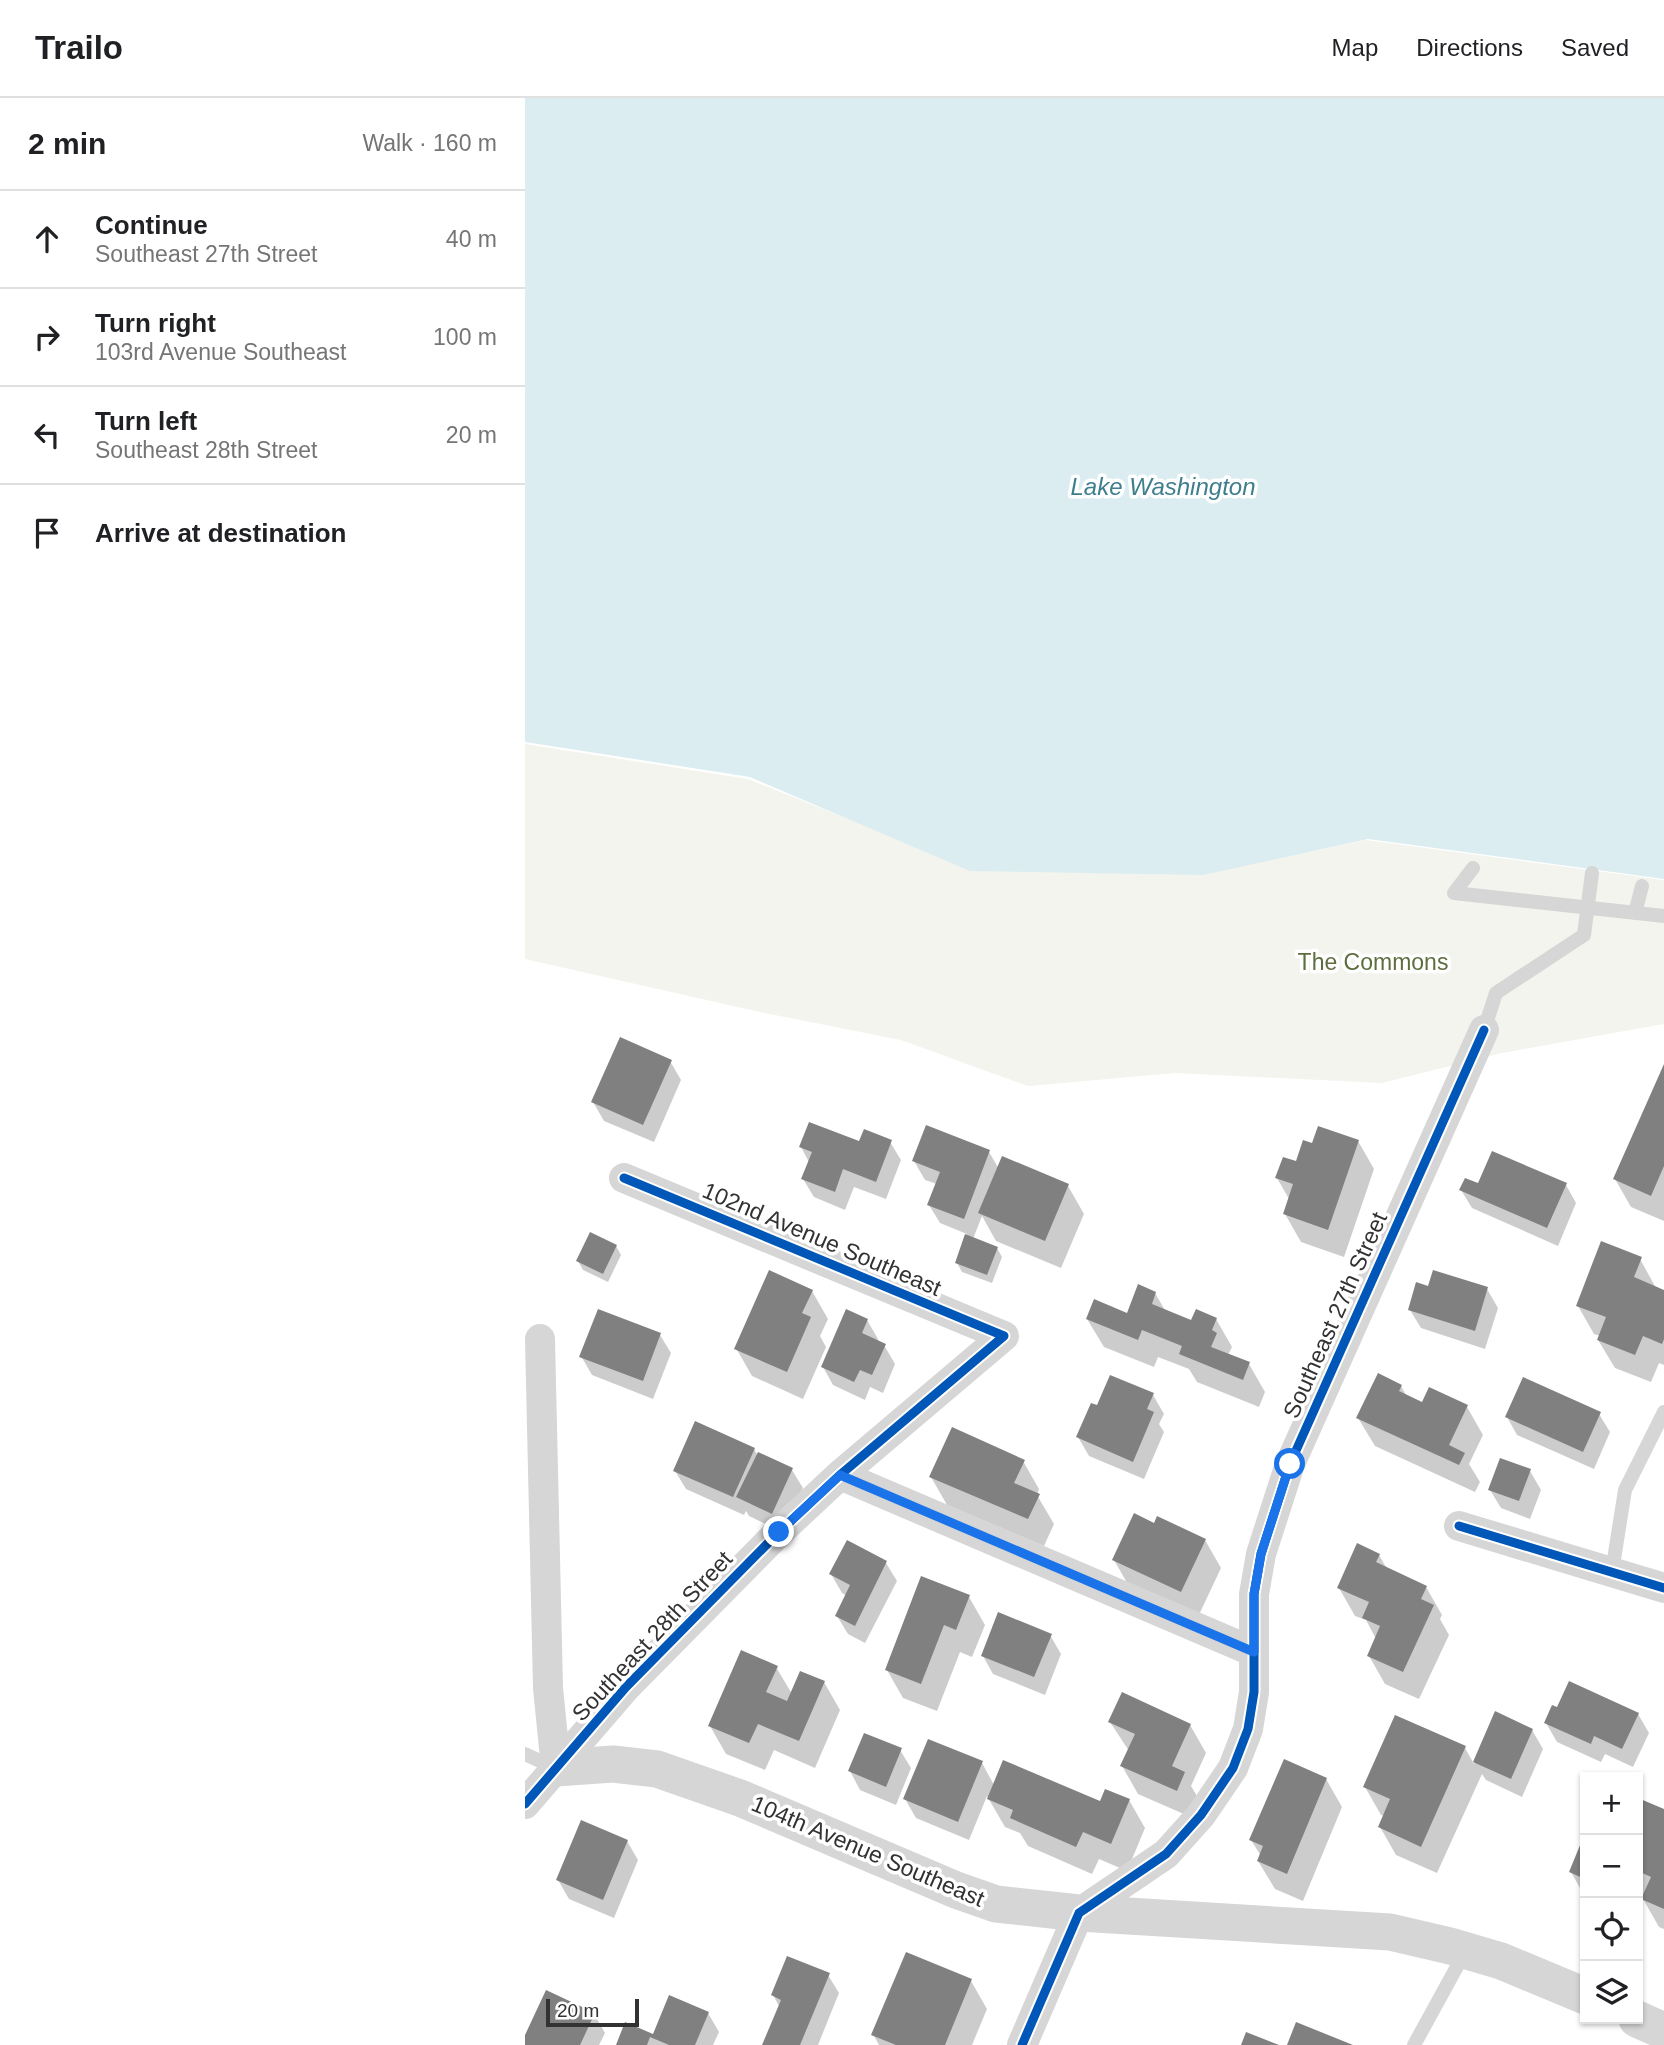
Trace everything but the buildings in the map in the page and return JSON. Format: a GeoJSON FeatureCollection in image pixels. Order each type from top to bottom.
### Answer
{"type":"FeatureCollection","features":[{"type":"Feature","properties":{"kind":"street","name":"Southeast 27th Street"},"geometry":{"type":"LineString","coordinates":[[1079,1913],[1165,1854],[1201,1815],[1233,1768],[1248,1729],[1254,1692],[1254,1594],[1261,1554],[1290,1464],[1484,1030]]}},
{"type":"Feature","properties":{"kind":"street","name":"102nd Avenue Southeast"},"geometry":{"type":"LineString","coordinates":[[624,1178],[1004,1336]]}},
{"type":"Feature","properties":{"kind":"street","name":"Southeast 28th Street"},"geometry":{"type":"LineString","coordinates":[[525,1804],[541,1761],[626,1687],[779,1532],[840,1475],[1004,1336]]}},
{"type":"Feature","properties":{"kind":"street"},"geometry":{"type":"LineString","coordinates":[[540,1339],[548,1688],[541,1761]]}},
{"type":"Feature","properties":{"kind":"street"},"geometry":{"type":"LineString","coordinates":[[840,1475],[1254,1652]]}},
{"type":"Feature","properties":{"kind":"street"},"geometry":{"type":"LineString","coordinates":[[1459,1526],[1664,1588]]}},
{"type":"Feature","properties":{"kind":"street","name":"104th Avenue Southeast"},"geometry":{"type":"LineString","coordinates":[[541,1761],[657,1769],[740,1798],[996,1905],[1079,1913],[1390,1932],[1501,1961],[1580,1994]]}},
{"type":"Feature","properties":{"kind":"street"},"geometry":{"type":"LineString","coordinates":[[1022,2045],[1079,1913]]}},
{"type":"Feature","properties":{"kind":"street"},"geometry":{"type":"LineString","coordinates":[[1643,2022],[1664,2031]]}},
{"type":"Feature","properties":{"kind":"lane"},"geometry":{"type":"LineString","coordinates":[[1473,868],[1454,893],[1664,916]]}},
{"type":"Feature","properties":{"kind":"lane"},"geometry":{"type":"LineString","coordinates":[[1484,1030],[1496,993],[1584,935],[1592,873]]}},
{"type":"Feature","properties":{"kind":"lane"},"geometry":{"type":"LineString","coordinates":[[1635,913],[1641,886]]}},
{"type":"Feature","properties":{"kind":"lane"},"geometry":{"type":"LineString","coordinates":[[1612,1572],[1625,1490],[1664,1412]]}},
{"type":"Feature","properties":{"kind":"lane"},"geometry":{"type":"LineString","coordinates":[[1414,2045],[1466,1951]]}},
{"type":"Feature","properties":{"kind":"green space","name":"The Commons"},"geometry":{"type":"Polygon","coordinates":[[[525,744],[748,779],[971,868],[1202,874],[1366,840],[1664,880],[1664,1024],[1502,1053],[1382,1083],[1175,1073],[1028,1086],[901,1040],[760,1012],[525,959],[525,744]]]}},
{"type":"Feature","properties":{"kind":"water","name":"Lake Washington"},"geometry":{"type":"Polygon","coordinates":[[[525,98],[1664,98],[1664,879],[1368,839],[1203,875],[970,871],[750,777],[525,742],[525,98]]]}},
{"type":"Feature","properties":{"kind":"cycle path"},"geometry":{"type":"LineString","coordinates":[[1022,2045],[1079,1913],[1166,1854],[1201,1815],[1233,1768],[1248,1729],[1254,1692],[1254,1594],[1261,1554],[1290,1464],[1484,1030]]}},
{"type":"Feature","properties":{"kind":"cycle path"},"geometry":{"type":"LineString","coordinates":[[525,1804],[626,1687],[779,1532],[840,1475],[1004,1336],[624,1178]]}},
{"type":"Feature","properties":{"kind":"cycle path"},"geometry":{"type":"LineString","coordinates":[[1459,1526],[1664,1588]]}},
{"type":"Feature","properties":{"kind":"route"},"geometry":{"type":"LineString","coordinates":[[779,1532],[840,1475],[1254,1652],[1254,1594],[1261,1554],[1271,1515],[1290,1464]]}}]}
